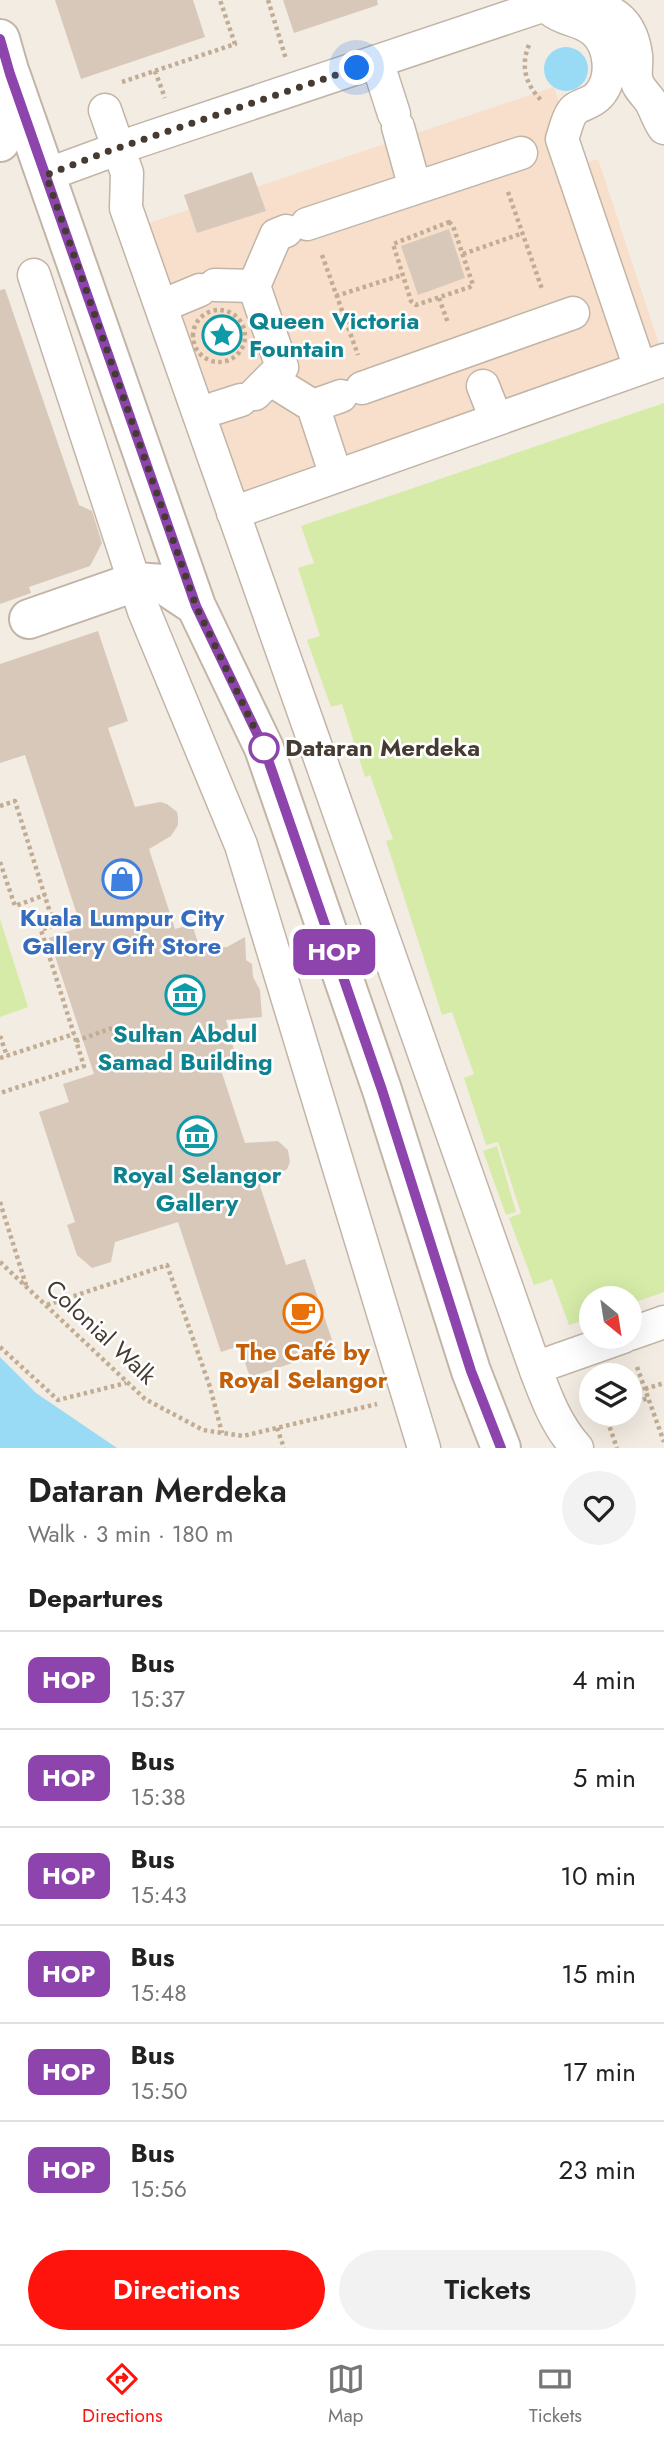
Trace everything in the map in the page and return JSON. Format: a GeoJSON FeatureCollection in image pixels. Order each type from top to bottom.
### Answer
{"type":"FeatureCollection","features":[{"type":"Feature","properties":{"kind":"street"},"geometry":{"type":"LineString","coordinates":[[46,175],[377,61],[508,8],[553,11],[593,5],[604,8],[620,19],[630,34],[636,55],[636,77],[640,90],[651,102],[664,128]]}},
{"type":"Feature","properties":{"kind":"street"},"geometry":{"type":"LineString","coordinates":[[232,401],[282,367],[254,286],[276,234],[528,150],[575,110],[598,95],[608,73],[608,58],[603,41],[576,20],[553,11]]}},
{"type":"Feature","properties":{"kind":"street"},"geometry":{"type":"LineString","coordinates":[[0,142],[9,122],[5,56]]}},
{"type":"Feature","properties":{"kind":"street"},"geometry":{"type":"LineString","coordinates":[[5,56],[196,606],[264,748],[382,1090],[471,1371],[502,1443]]}},
{"type":"Feature","properties":{"kind":"street"},"geometry":{"type":"LineString","coordinates":[[377,61],[415,188]]}},
{"type":"Feature","properties":{"kind":"street"},"geometry":{"type":"LineString","coordinates":[[110,97],[118,148],[127,173],[126,208],[184,297],[232,401],[233,513],[535,1368],[551,1409],[578,1448]]}},
{"type":"Feature","properties":{"kind":"street"},"geometry":{"type":"LineString","coordinates":[[233,513],[652,364],[616,297],[528,150]]}},
{"type":"Feature","properties":{"kind":"street"},"geometry":{"type":"LineString","coordinates":[[34,275],[144,611],[241,845],[424,1448]]}},
{"type":"Feature","properties":{"kind":"street"},"geometry":{"type":"LineString","coordinates":[[184,297],[254,286]]}},
{"type":"Feature","properties":{"kind":"street"},"geometry":{"type":"LineString","coordinates":[[232,401],[346,394],[469,357],[571,313],[616,297]]}},
{"type":"Feature","properties":{"kind":"street"},"geometry":{"type":"LineString","coordinates":[[469,357],[496,419]]}},
{"type":"Feature","properties":{"kind":"street"},"geometry":{"type":"LineString","coordinates":[[336,476],[346,394]]}},
{"type":"Feature","properties":{"kind":"street"},"geometry":{"type":"LineString","coordinates":[[13,625],[135,582],[163,584],[196,606]]}},
{"type":"Feature","properties":{"kind":"street"},"geometry":{"type":"LineString","coordinates":[[642,1337],[664,1322]]}},
{"type":"Feature","properties":{"kind":"street"},"geometry":{"type":"LineString","coordinates":[[535,1368],[613,1349]]}},
{"type":"Feature","properties":{"kind":"path"},"geometry":{"type":"LineString","coordinates":[[110,97],[235,44],[220,0]]}},
{"type":"Feature","properties":{"kind":"path"},"geometry":{"type":"LineString","coordinates":[[268,0],[296,88]]}},
{"type":"Feature","properties":{"kind":"path"},"geometry":{"type":"LineString","coordinates":[[553,11],[531,41],[526,53],[526,78],[531,89],[550,107],[575,110]]}},
{"type":"Feature","properties":{"kind":"path"},"geometry":{"type":"LineString","coordinates":[[528,150],[523,233],[571,313]]}},
{"type":"Feature","properties":{"kind":"path"},"geometry":{"type":"LineString","coordinates":[[449,222],[463,254],[472,286],[417,305],[412,303],[393,244],[449,222]]}},
{"type":"Feature","properties":{"kind":"path"},"geometry":{"type":"LineString","coordinates":[[418,225],[421,232]]}},
{"type":"Feature","properties":{"kind":"path"},"geometry":{"type":"LineString","coordinates":[[301,226],[336,296],[346,394]]}},
{"type":"Feature","properties":{"kind":"path"},"geometry":{"type":"LineString","coordinates":[[463,254],[523,233]]}},
{"type":"Feature","properties":{"kind":"path"},"geometry":{"type":"LineString","coordinates":[[336,296],[402,275]]}},
{"type":"Feature","properties":{"kind":"path"},"geometry":{"type":"LineString","coordinates":[[439,298],[469,357]]}},
{"type":"Feature","properties":{"kind":"path"},"geometry":{"type":"LineString","coordinates":[[218,309],[229,311],[238,317],[244,326],[246,337],[243,347],[237,356],[227,361],[207,359],[194,345],[194,327],[199,318],[208,312],[218,309]]}},
{"type":"Feature","properties":{"kind":"path"},"geometry":{"type":"LineString","coordinates":[[0,806],[15,801],[54,925],[41,930],[84,1066],[0,1093]]}},
{"type":"Feature","properties":{"kind":"path"},"geometry":{"type":"LineString","coordinates":[[0,862],[15,906],[45,894]]}},
{"type":"Feature","properties":{"kind":"path"},"geometry":{"type":"LineString","coordinates":[[0,1058],[112,1028]]}},
{"type":"Feature","properties":{"kind":"path"},"geometry":{"type":"LineString","coordinates":[[0,1036],[7,1056]]}},
{"type":"Feature","properties":{"kind":"path"},"geometry":{"type":"LineString","coordinates":[[0,1202],[27,1286]]}},
{"type":"Feature","properties":{"kind":"path","name":"Colonial Walk"},"geometry":{"type":"LineString","coordinates":[[0,1262],[145,1399],[203,1430],[243,1436],[383,1402]]}},
{"type":"Feature","properties":{"kind":"path"},"geometry":{"type":"LineString","coordinates":[[47,1305],[167,1265],[210,1387],[222,1433]]}},
{"type":"Feature","properties":{"kind":"path"},"geometry":{"type":"LineString","coordinates":[[0,1347],[58,1400],[126,1383]]}},
{"type":"Feature","properties":{"kind":"path"},"geometry":{"type":"LineString","coordinates":[[631,1349],[664,1441]]}},
{"type":"Feature","properties":{"kind":"path"},"geometry":{"type":"LineString","coordinates":[[645,1390],[664,1383]]}},
{"type":"Feature","properties":{"kind":"path"},"geometry":{"type":"LineString","coordinates":[[642,1400],[648,1398]]}},
{"type":"Feature","properties":{"kind":"path"},"geometry":{"type":"LineString","coordinates":[[609,1426],[617,1448]]}},
{"type":"Feature","properties":{"kind":"path"},"geometry":{"type":"LineString","coordinates":[[277,1428],[284,1448]]}},
{"type":"Feature","properties":{"kind":"shaded area"},"geometry":{"type":"Polygon","coordinates":[[[554,87],[580,165],[598,159],[662,353],[231,499],[131,229],[554,87]]]}},
{"type":"Feature","properties":{"kind":"green space"},"geometry":{"type":"Polygon","coordinates":[[[664,403],[664,1292],[642,1300],[642,1286],[579,1286],[579,1322],[569,1325],[552,1279],[534,1285],[509,1218],[521,1213],[498,1142],[486,1145],[464,1078],[474,1074],[452,1012],[442,1015],[386,841],[393,839],[370,775],[365,777],[342,704],[331,707],[307,640],[320,636],[298,568],[314,563],[301,526],[664,403]]]}},
{"type":"Feature","properties":{"kind":"green space"},"geometry":{"type":"Polygon","coordinates":[[[0,919],[28,1007],[0,1017],[0,919]]]}},
{"type":"Feature","properties":{"kind":"green space"},"geometry":{"type":"Polygon","coordinates":[[[497,1146],[516,1212],[506,1215],[483,1151],[497,1146]]]}},
{"type":"Feature","properties":{"kind":"water"},"geometry":{"type":"Polygon","coordinates":[[[566,47],[582,53],[588,69],[582,85],[566,91],[550,85],[544,69],[550,53],[566,47]]]}},
{"type":"Feature","properties":{"kind":"water","name":"Queen Victoria Fountain"},"geometry":{"type":"Polygon","coordinates":[[[222,317],[235,322],[240,335],[235,348],[222,353],[209,348],[204,335],[209,322],[222,317]]]}},
{"type":"Feature","properties":{"kind":"water"},"geometry":{"type":"Polygon","coordinates":[[[0,1357],[36,1393],[117,1448],[0,1448],[0,1357]]]}},
{"type":"Feature","properties":{"kind":"building"},"geometry":{"type":"Polygon","coordinates":[[[55,0],[193,0],[205,37],[81,79],[55,0]]]}},
{"type":"Feature","properties":{"kind":"building"},"geometry":{"type":"Polygon","coordinates":[[[283,0],[377,0],[378,5],[294,33],[283,0]]]}},
{"type":"Feature","properties":{"kind":"building"},"geometry":{"type":"Polygon","coordinates":[[[252,172],[266,211],[197,233],[184,195],[252,172]]]}},
{"type":"Feature","properties":{"kind":"building"},"geometry":{"type":"Polygon","coordinates":[[[449,229],[465,278],[418,295],[401,246],[449,229]]]}},
{"type":"Feature","properties":{"kind":"building"},"geometry":{"type":"Polygon","coordinates":[[[5,289],[79,505],[92,511],[102,543],[90,566],[29,587],[31,593],[0,604],[0,290],[5,289]]]}},
{"type":"Feature","properties":{"kind":"building","name":"Sultan Abdul Samad Building"},"geometry":{"type":"Polygon","coordinates":[[[98,631],[128,721],[108,728],[135,807],[160,802],[177,812],[178,825],[171,836],[149,849],[175,929],[192,924],[200,949],[227,947],[245,937],[246,960],[252,964],[253,977],[260,990],[262,1017],[226,1020],[236,1058],[219,1064],[245,1143],[278,1141],[288,1150],[290,1162],[287,1169],[260,1186],[286,1265],[305,1259],[335,1349],[250,1377],[239,1346],[221,1352],[178,1222],[115,1242],[111,1262],[92,1268],[77,1255],[67,1225],[75,1222],[39,1112],[69,1102],[63,1084],[94,1074],[49,938],[81,927],[25,755],[0,763],[0,664],[98,631]]]}},
{"type":"Feature","properties":{"kind":"bus line","name":"HOP"},"geometry":{"type":"LineString","coordinates":[[0,39],[196,606],[264,748],[382,1090],[471,1371],[501,1448]]}},
{"type":"Feature","properties":{"kind":"place","name":"Queen Victoria Fountain"},"geometry":{"type":"Point","coordinates":[222,335]}},
{"type":"Feature","properties":{"kind":"place","name":"Dataran Merdeka"},"geometry":{"type":"Point","coordinates":[264,748]}},
{"type":"Feature","properties":{"kind":"place","name":"Kuala Lumpur City Gallery Gift Store"},"geometry":{"type":"Point","coordinates":[122,879]}},
{"type":"Feature","properties":{"kind":"place","name":"Sultan Abdul Samad Building"},"geometry":{"type":"Point","coordinates":[185,995]}},
{"type":"Feature","properties":{"kind":"place","name":"Royal Selangor Gallery"},"geometry":{"type":"Point","coordinates":[197,1136]}},
{"type":"Feature","properties":{"kind":"place","name":"The Café by Royal Selangor"},"geometry":{"type":"Point","coordinates":[303,1313]}},
{"type":"Feature","properties":{"kind":"route"},"geometry":{"type":"LineString","coordinates":[[264,748],[196,606],[46,175],[109,151],[357,68]]}}]}
